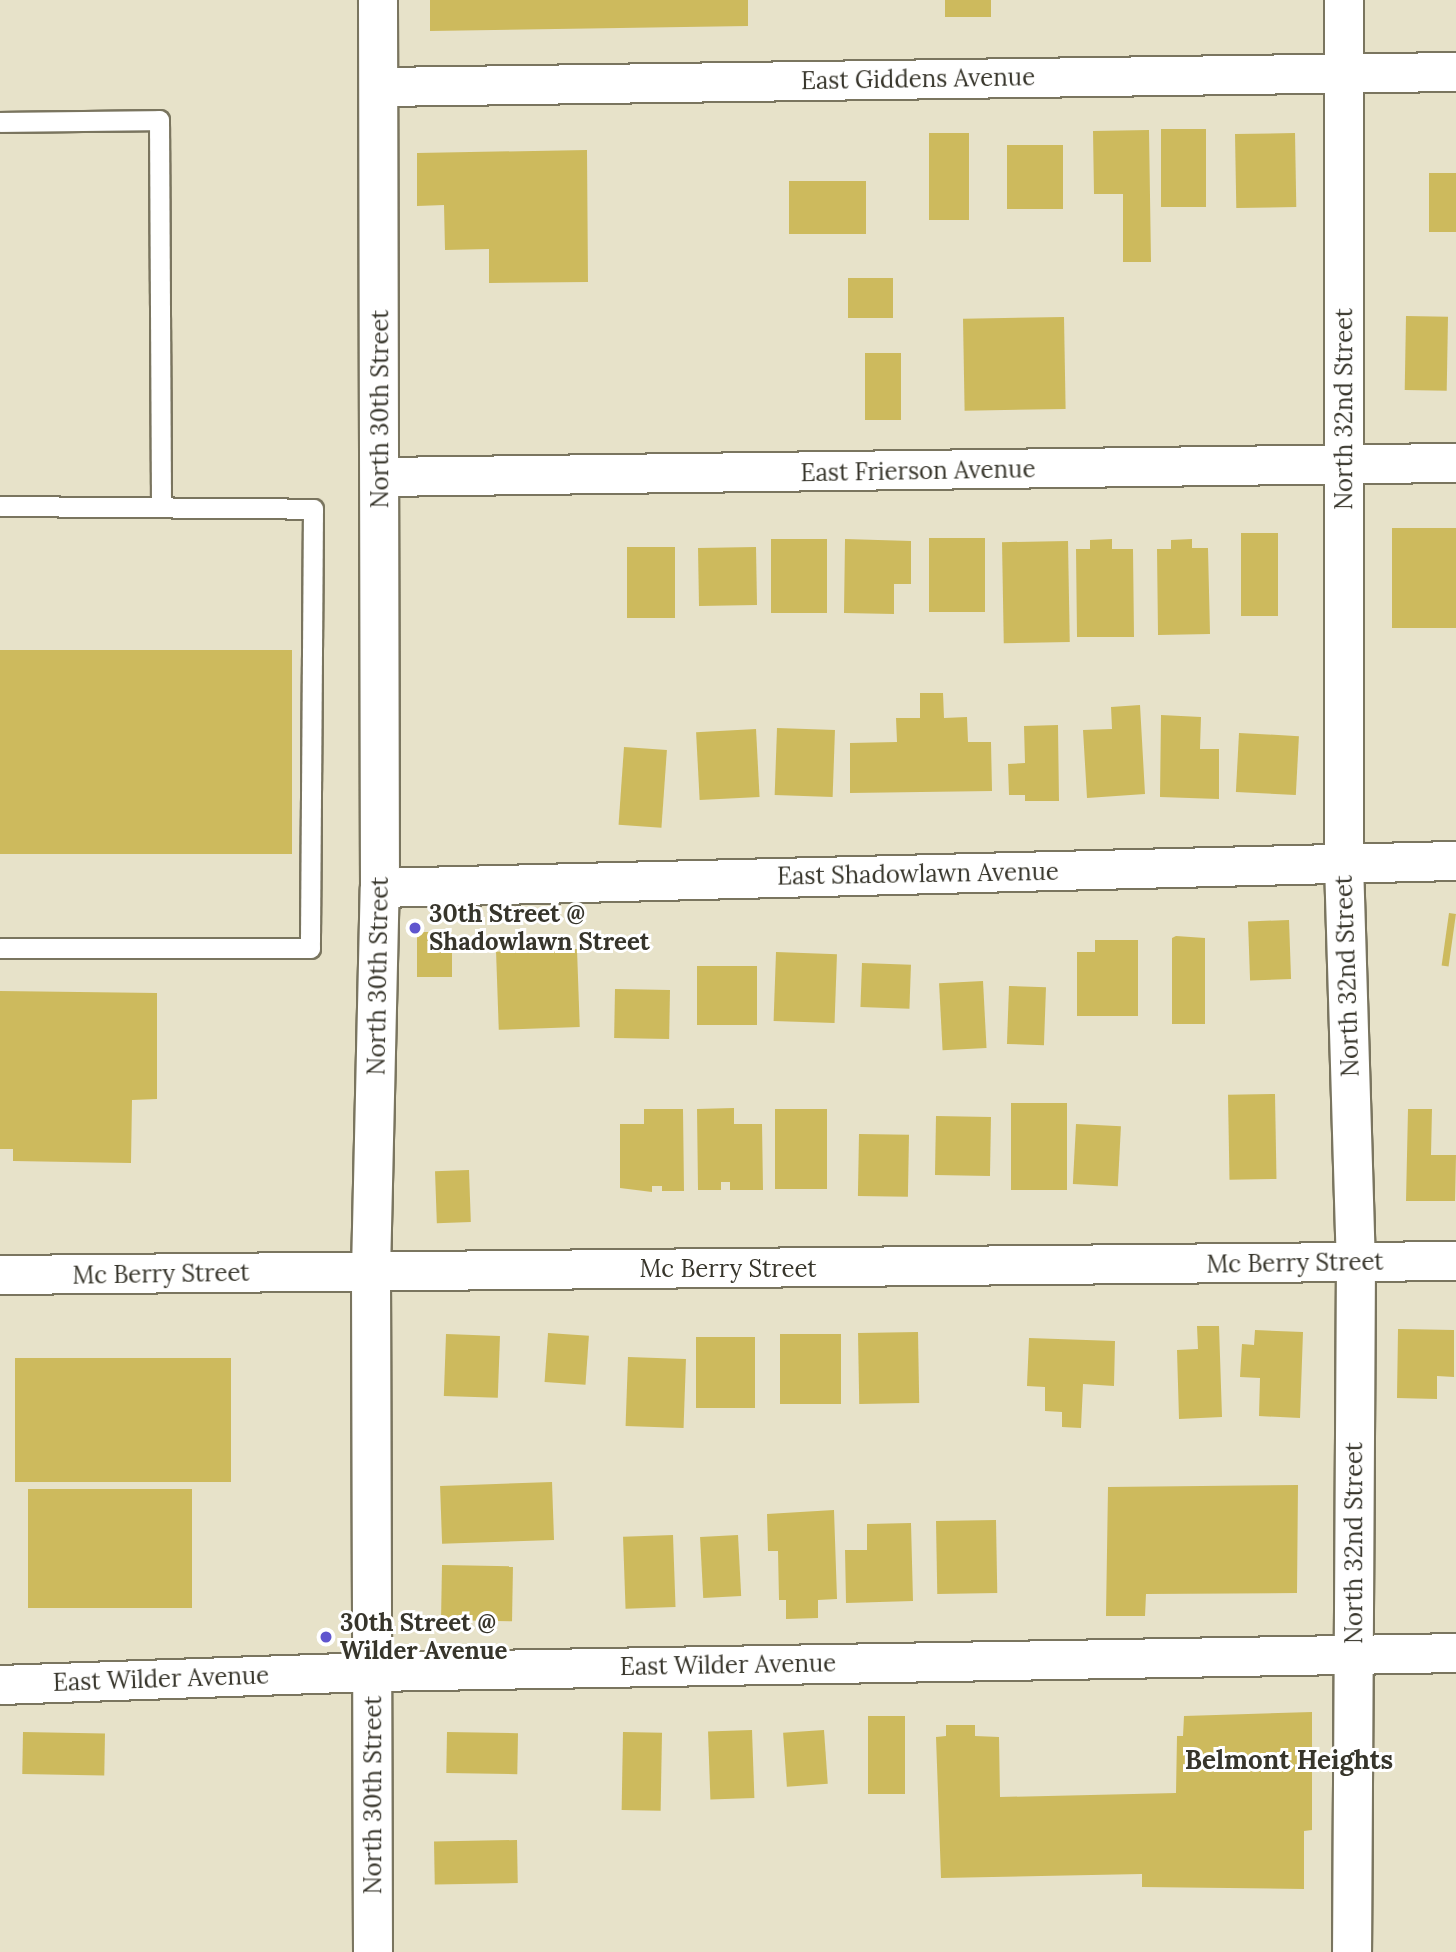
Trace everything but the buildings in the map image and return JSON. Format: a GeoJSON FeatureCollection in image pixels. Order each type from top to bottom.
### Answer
{"type":"FeatureCollection","features":[{"type":"Feature","properties":{"kind":"street","name":"North 30th Street"},"geometry":{"type":"LineString","coordinates":[[373,1952],[372,1272],[380,888],[380,87],[377,0]]}},
{"type":"Feature","properties":{"kind":"street","name":"North 32nd Street"},"geometry":{"type":"LineString","coordinates":[[1344,0],[1344,863],[1356,1263],[1352,1952]]}},
{"type":"Feature","properties":{"kind":"street","name":"East Giddens Avenue"},"geometry":{"type":"LineString","coordinates":[[380,87],[1456,72]]}},
{"type":"Feature","properties":{"kind":"street","name":"East Frierson Avenue"},"geometry":{"type":"LineString","coordinates":[[380,477],[1456,463]]}},
{"type":"Feature","properties":{"kind":"street","name":"East Shadowlawn Avenue"},"geometry":{"type":"LineString","coordinates":[[380,888],[1456,861]]}},
{"type":"Feature","properties":{"kind":"street","name":"Mc Berry Street"},"geometry":{"type":"LineString","coordinates":[[0,1275],[1456,1261]]}},
{"type":"Feature","properties":{"kind":"street","name":"East Wilder Avenue"},"geometry":{"type":"LineString","coordinates":[[0,1685],[372,1672],[1456,1653]]}},
{"type":"Feature","properties":{"kind":"lane"},"geometry":{"type":"LineString","coordinates":[[0,121],[159,120],[161,507]]}},
{"type":"Feature","properties":{"kind":"lane"},"geometry":{"type":"LineString","coordinates":[[0,506],[313,509],[310,948],[0,948]]}},
{"type":"Feature","properties":{"kind":"place","name":"30th Street @ Shadowlawn Street"},"geometry":{"type":"Point","coordinates":[415,928]}},
{"type":"Feature","properties":{"kind":"place","name":"30th Street @ Wilder Avenue"},"geometry":{"type":"Point","coordinates":[326,1637]}},
{"type":"Feature","properties":{"kind":"district","name":"Belmont Heights"},"geometry":{"type":"Point","coordinates":[1289,1760]}}]}
